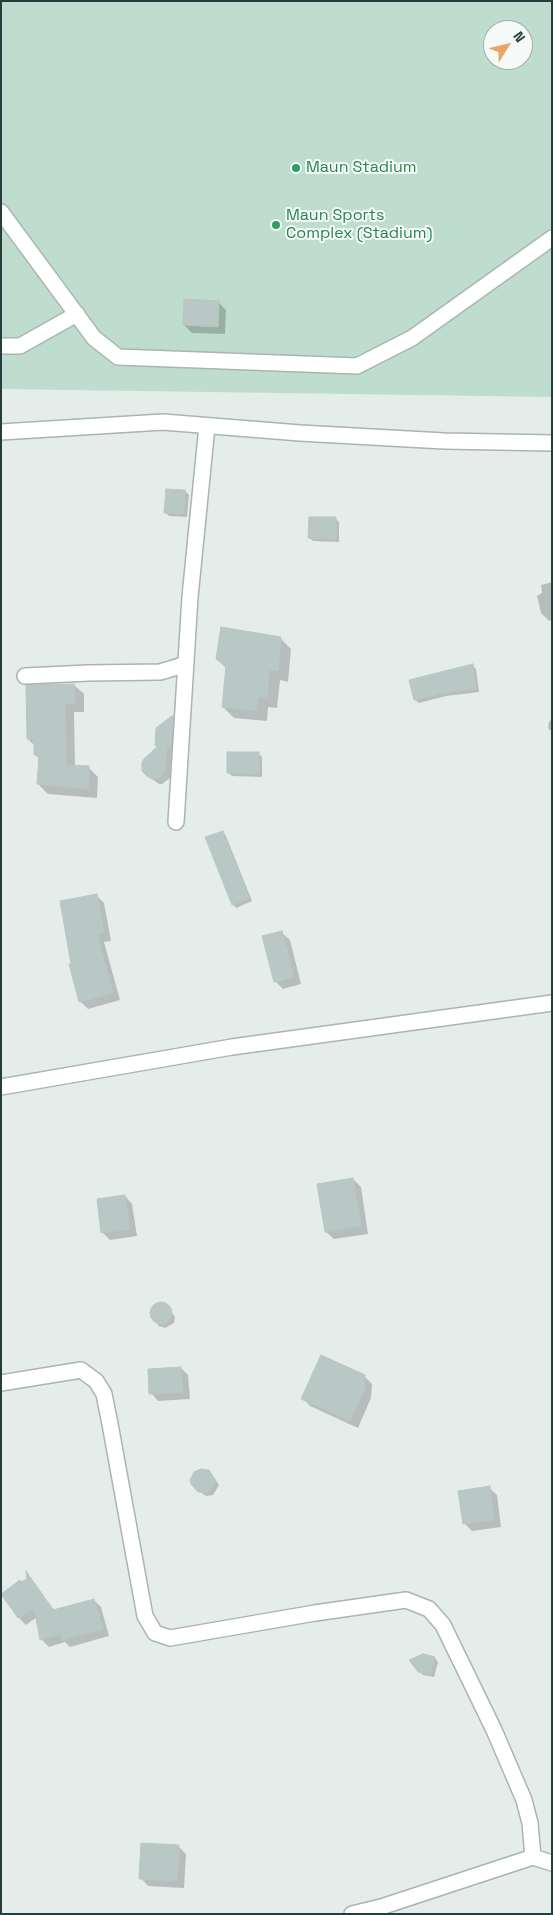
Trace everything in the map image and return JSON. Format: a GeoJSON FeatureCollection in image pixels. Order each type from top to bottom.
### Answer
{"type":"FeatureCollection","features":[{"type":"Feature","properties":{"kind":"street"},"geometry":{"type":"LineString","coordinates":[[1,212],[94,338],[118,357],[357,366],[412,338],[552,238]]}},
{"type":"Feature","properties":{"kind":"street"},"geometry":{"type":"LineString","coordinates":[[1,346],[20,346],[77,314]]}},
{"type":"Feature","properties":{"kind":"street"},"geometry":{"type":"LineString","coordinates":[[1,432],[163,422],[444,441],[552,443]]}},
{"type":"Feature","properties":{"kind":"street"},"geometry":{"type":"LineString","coordinates":[[176,822],[190,597],[207,426]]}},
{"type":"Feature","properties":{"kind":"street"},"geometry":{"type":"LineString","coordinates":[[25,676],[88,672],[160,672],[186,663]]}},
{"type":"Feature","properties":{"kind":"street"},"geometry":{"type":"LineString","coordinates":[[1,1087],[232,1047],[552,1003]]}},
{"type":"Feature","properties":{"kind":"street"},"geometry":{"type":"LineString","coordinates":[[1,1383],[81,1370],[96,1381],[104,1394],[145,1616],[155,1634],[170,1638],[315,1613],[406,1600],[429,1608],[444,1625],[494,1730],[524,1800],[530,1823],[533,1857]]}},
{"type":"Feature","properties":{"kind":"street"},"geometry":{"type":"LineString","coordinates":[[352,1914],[381,1907],[533,1857],[552,1863]]}},
{"type":"Feature","properties":{"kind":"green space","name":"Maun Sports Complex (Stadium)"},"geometry":{"type":"Polygon","coordinates":[[[1,1],[552,1],[552,397],[1,389],[1,1]]]}},
{"type":"Feature","properties":{"kind":"building"},"geometry":{"type":"Polygon","coordinates":[[[184,299],[219,301],[218,327],[183,325],[184,299]]]}},
{"type":"Feature","properties":{"kind":"building"},"geometry":{"type":"Polygon","coordinates":[[[166,489],[185,490],[184,514],[164,513],[166,489]]]}},
{"type":"Feature","properties":{"kind":"building"},"geometry":{"type":"Polygon","coordinates":[[[309,517],[336,517],[336,539],[308,538],[309,517]]]}},
{"type":"Feature","properties":{"kind":"building"},"geometry":{"type":"Polygon","coordinates":[[[221,627],[281,637],[278,671],[269,670],[267,697],[258,696],[256,710],[222,707],[226,666],[216,659],[221,627]]]}},
{"type":"Feature","properties":{"kind":"building"},"geometry":{"type":"Polygon","coordinates":[[[473,664],[476,689],[442,693],[414,700],[409,680],[473,664]]]}},
{"type":"Feature","properties":{"kind":"building"},"geometry":{"type":"Polygon","coordinates":[[[74,684],[75,703],[65,703],[66,765],[89,766],[88,789],[37,784],[39,755],[34,755],[34,739],[27,739],[26,685],[74,684]]]}},
{"type":"Feature","properties":{"kind":"building"},"geometry":{"type":"Polygon","coordinates":[[[173,715],[171,747],[167,746],[165,772],[160,777],[152,779],[142,771],[142,762],[158,746],[155,746],[156,728],[173,715]]]}},
{"type":"Feature","properties":{"kind":"building"},"geometry":{"type":"Polygon","coordinates":[[[227,752],[259,752],[259,774],[227,773],[227,752]]]}},
{"type":"Feature","properties":{"kind":"building"},"geometry":{"type":"Polygon","coordinates":[[[223,831],[249,898],[232,905],[205,837],[223,831]]]}},
{"type":"Feature","properties":{"kind":"building"},"geometry":{"type":"Polygon","coordinates":[[[97,894],[104,933],[97,934],[113,993],[79,1002],[69,964],[71,964],[60,901],[97,894]]]}},
{"type":"Feature","properties":{"kind":"building"},"geometry":{"type":"Polygon","coordinates":[[[282,931],[294,977],[274,982],[262,936],[282,931]]]}},
{"type":"Feature","properties":{"kind":"building"},"geometry":{"type":"Polygon","coordinates":[[[353,1178],[361,1226],[325,1232],[317,1184],[353,1178]]]}},
{"type":"Feature","properties":{"kind":"building"},"geometry":{"type":"Polygon","coordinates":[[[125,1195],[130,1229],[101,1233],[97,1199],[125,1195]]]}},
{"type":"Feature","properties":{"kind":"building"},"geometry":{"type":"Polygon","coordinates":[[[157,1302],[165,1302],[172,1309],[172,1317],[165,1324],[157,1324],[150,1317],[150,1309],[157,1302]]]}},
{"type":"Feature","properties":{"kind":"building"},"geometry":{"type":"Polygon","coordinates":[[[321,1355],[365,1375],[364,1390],[350,1421],[301,1399],[321,1355]]]}},
{"type":"Feature","properties":{"kind":"building"},"geometry":{"type":"Polygon","coordinates":[[[181,1367],[183,1392],[149,1394],[148,1369],[181,1367]]]}},
{"type":"Feature","properties":{"kind":"building"},"geometry":{"type":"Polygon","coordinates":[[[201,1469],[209,1470],[216,1481],[212,1489],[206,1493],[198,1492],[190,1480],[194,1472],[201,1469]]]}},
{"type":"Feature","properties":{"kind":"building"},"geometry":{"type":"Polygon","coordinates":[[[490,1486],[494,1520],[463,1524],[458,1491],[490,1486]]]}},
{"type":"Feature","properties":{"kind":"building"},"geometry":{"type":"Polygon","coordinates":[[[26,1571],[53,1610],[94,1599],[103,1629],[62,1640],[61,1634],[40,1640],[34,1608],[18,1618],[1,1594],[20,1580],[21,1582],[27,1579],[26,1571]]]}},
{"type":"Feature","properties":{"kind":"building"},"geometry":{"type":"Polygon","coordinates":[[[423,1654],[435,1657],[430,1674],[418,1672],[409,1660],[423,1654]]]}},
{"type":"Feature","properties":{"kind":"building"},"geometry":{"type":"Polygon","coordinates":[[[141,1843],[179,1845],[177,1881],[139,1879],[141,1843]]]}},
{"type":"Feature","properties":{"kind":"place","name":"Maun Stadium"},"geometry":{"type":"Point","coordinates":[296,168]}},
{"type":"Feature","properties":{"kind":"place","name":"Maun Sports Complex (Stadium)"},"geometry":{"type":"Point","coordinates":[276,225]}}]}
